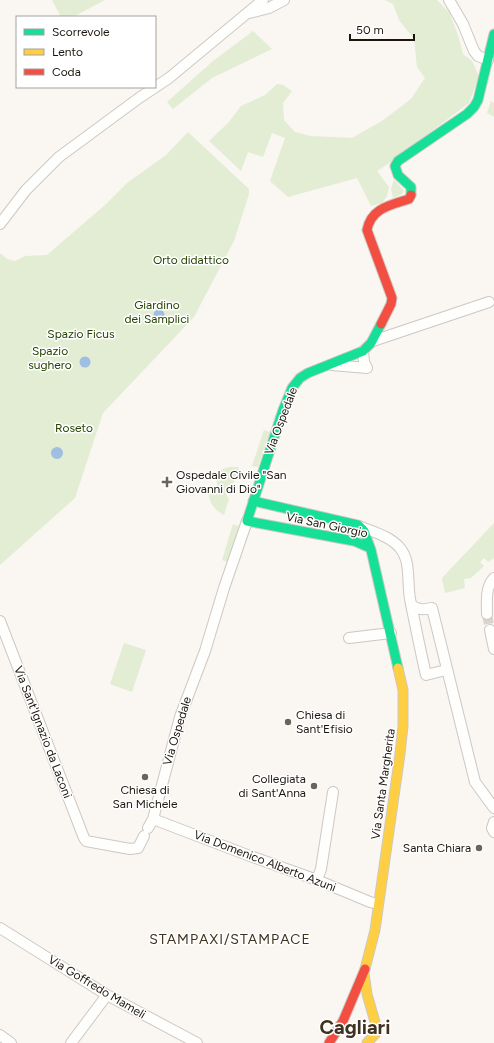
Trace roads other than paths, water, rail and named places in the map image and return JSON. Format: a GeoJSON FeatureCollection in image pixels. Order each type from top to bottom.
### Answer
{"type":"FeatureCollection","features":[{"type":"Feature","properties":{"kind":"street"},"geometry":{"type":"LineString","coordinates":[[156,87],[169,78],[263,0]]}},
{"type":"Feature","properties":{"kind":"street"},"geometry":{"type":"LineString","coordinates":[[249,13],[269,8],[284,0]]}},
{"type":"Feature","properties":{"kind":"street"},"geometry":{"type":"LineString","coordinates":[[449,0],[463,24],[474,51],[478,56],[488,60]]}},
{"type":"Feature","properties":{"kind":"street"},"geometry":{"type":"LineString","coordinates":[[373,341],[391,304],[392,298],[366,230],[368,221],[372,215],[380,210],[409,199],[411,196],[411,187],[398,176],[395,171],[395,166],[398,161],[467,114],[474,107],[478,100],[494,34]]}},
{"type":"Feature","properties":{"kind":"street"},"geometry":{"type":"LineString","coordinates":[[0,224],[26,190],[59,157],[154,88]]}},
{"type":"Feature","properties":{"kind":"street","name":"Via Ospedale"},"geometry":{"type":"LineString","coordinates":[[252,501],[288,396],[301,376],[363,352],[373,341],[489,302]]}},
{"type":"Feature","properties":{"kind":"street"},"geometry":{"type":"LineString","coordinates":[[329,364],[367,368],[363,352]]}},
{"type":"Feature","properties":{"kind":"street"},"geometry":{"type":"LineString","coordinates":[[247,521],[252,501]]}},
{"type":"Feature","properties":{"kind":"street","name":"Via San Giorgio"},"geometry":{"type":"LineString","coordinates":[[252,501],[358,525],[364,531],[370,548]]}},
{"type":"Feature","properties":{"kind":"street","name":"Via Ospedale"},"geometry":{"type":"LineString","coordinates":[[138,848],[148,828],[180,717],[205,651],[224,588],[247,521]]}},
{"type":"Feature","properties":{"kind":"street","name":"Via San Giorgio"},"geometry":{"type":"LineString","coordinates":[[247,521],[354,542],[370,548]]}},
{"type":"Feature","properties":{"kind":"street"},"geometry":{"type":"LineString","coordinates":[[358,525],[388,538],[402,549],[407,566],[411,605],[426,674],[446,670]]}},
{"type":"Feature","properties":{"kind":"street","name":"Via Santa Margherita"},"geometry":{"type":"LineString","coordinates":[[329,1043],[336,1038],[364,972],[375,930],[403,726],[403,690],[391,633],[370,548]]}},
{"type":"Feature","properties":{"kind":"street"},"geometry":{"type":"LineString","coordinates":[[487,614],[487,594],[490,582],[494,578]]}},
{"type":"Feature","properties":{"kind":"street"},"geometry":{"type":"LineString","coordinates":[[411,605],[417,609],[423,610],[432,608],[474,782],[494,808]]}},
{"type":"Feature","properties":{"kind":"street","name":"Via Sant'Ignazio da Laconi"},"geometry":{"type":"LineString","coordinates":[[0,622],[84,838],[86,841],[130,849],[138,848]]}},
{"type":"Feature","properties":{"kind":"street"},"geometry":{"type":"LineString","coordinates":[[490,630],[494,649]]}},
{"type":"Feature","properties":{"kind":"street"},"geometry":{"type":"LineString","coordinates":[[349,638],[391,633]]}},
{"type":"Feature","properties":{"kind":"street"},"geometry":{"type":"LineString","coordinates":[[318,880],[333,792]]}},
{"type":"Feature","properties":{"kind":"street"},"geometry":{"type":"LineString","coordinates":[[494,822],[492,828],[494,832]]}},
{"type":"Feature","properties":{"kind":"street","name":"Via Domenico Alberto Azuni"},"geometry":{"type":"LineString","coordinates":[[148,828],[318,880],[378,904]]}},
{"type":"Feature","properties":{"kind":"street","name":"Via Goffredo Mameli"},"geometry":{"type":"LineString","coordinates":[[0,928],[107,995],[197,1043]]}},
{"type":"Feature","properties":{"kind":"street"},"geometry":{"type":"LineString","coordinates":[[364,972],[367,994],[376,1025],[376,1033],[366,1043]]}},
{"type":"Feature","properties":{"kind":"street"},"geometry":{"type":"LineString","coordinates":[[71,1043],[107,995]]}},
{"type":"Feature","properties":{"kind":"street"},"geometry":{"type":"LineString","coordinates":[[343,1021],[359,1013],[367,1015],[376,1025]]}},
{"type":"Feature","properties":{"kind":"water"},"geometry":{"type":"Polygon","coordinates":[[[159,309],[163,311],[165,315],[163,319],[159,321],[155,319],[153,315],[155,311],[159,309]]]}},
{"type":"Feature","properties":{"kind":"water"},"geometry":{"type":"Polygon","coordinates":[[[85,356],[89,358],[91,362],[89,366],[85,368],[81,366],[79,362],[81,358],[85,356]]]}},
{"type":"Feature","properties":{"kind":"water"},"geometry":{"type":"Polygon","coordinates":[[[55,447],[59,447],[63,453],[59,459],[55,459],[51,455],[51,451],[55,447]]]}},
{"type":"Feature","properties":{"kind":"tunnel"},"geometry":{"type":"LineString","coordinates":[[487,614],[490,630]]}},
{"type":"Feature","properties":{"kind":"place","name":"Ospedale Civile \"San Giovanni di Dio\""},"geometry":{"type":"Point","coordinates":[167,482]}},
{"type":"Feature","properties":{"kind":"place","name":"Chiesa di Sant'Efisio"},"geometry":{"type":"Point","coordinates":[288,722]}},
{"type":"Feature","properties":{"kind":"place","name":"Chiesa di San Michele"},"geometry":{"type":"Point","coordinates":[145,777]}},
{"type":"Feature","properties":{"kind":"place","name":"Collegiata di Sant'Anna"},"geometry":{"type":"Point","coordinates":[314,786]}},
{"type":"Feature","properties":{"kind":"place","name":"Santa Chiara"},"geometry":{"type":"Point","coordinates":[479,848]}},
{"type":"Feature","properties":{"kind":"district","name":"STAMPAXI/STAMPACE"},"geometry":{"type":"Point","coordinates":[230,939]}},
{"type":"Feature","properties":{"kind":"district","name":"Cagliari"},"geometry":{"type":"Point","coordinates":[355,1027]}},
{"type":"Feature","properties":{"kind":"park label","name":"Orto didattico"},"geometry":{"type":"Point","coordinates":[191,260]}},
{"type":"Feature","properties":{"kind":"park label","name":"Giardino dei Samplici"},"geometry":{"type":"Point","coordinates":[157,312]}},
{"type":"Feature","properties":{"kind":"park label","name":"Spazio Ficus"},"geometry":{"type":"Point","coordinates":[81,334]}},
{"type":"Feature","properties":{"kind":"park label","name":"Spazio sughero"},"geometry":{"type":"Point","coordinates":[50,358]}},
{"type":"Feature","properties":{"kind":"park label","name":"Roseto"},"geometry":{"type":"Point","coordinates":[74,428]}}]}
